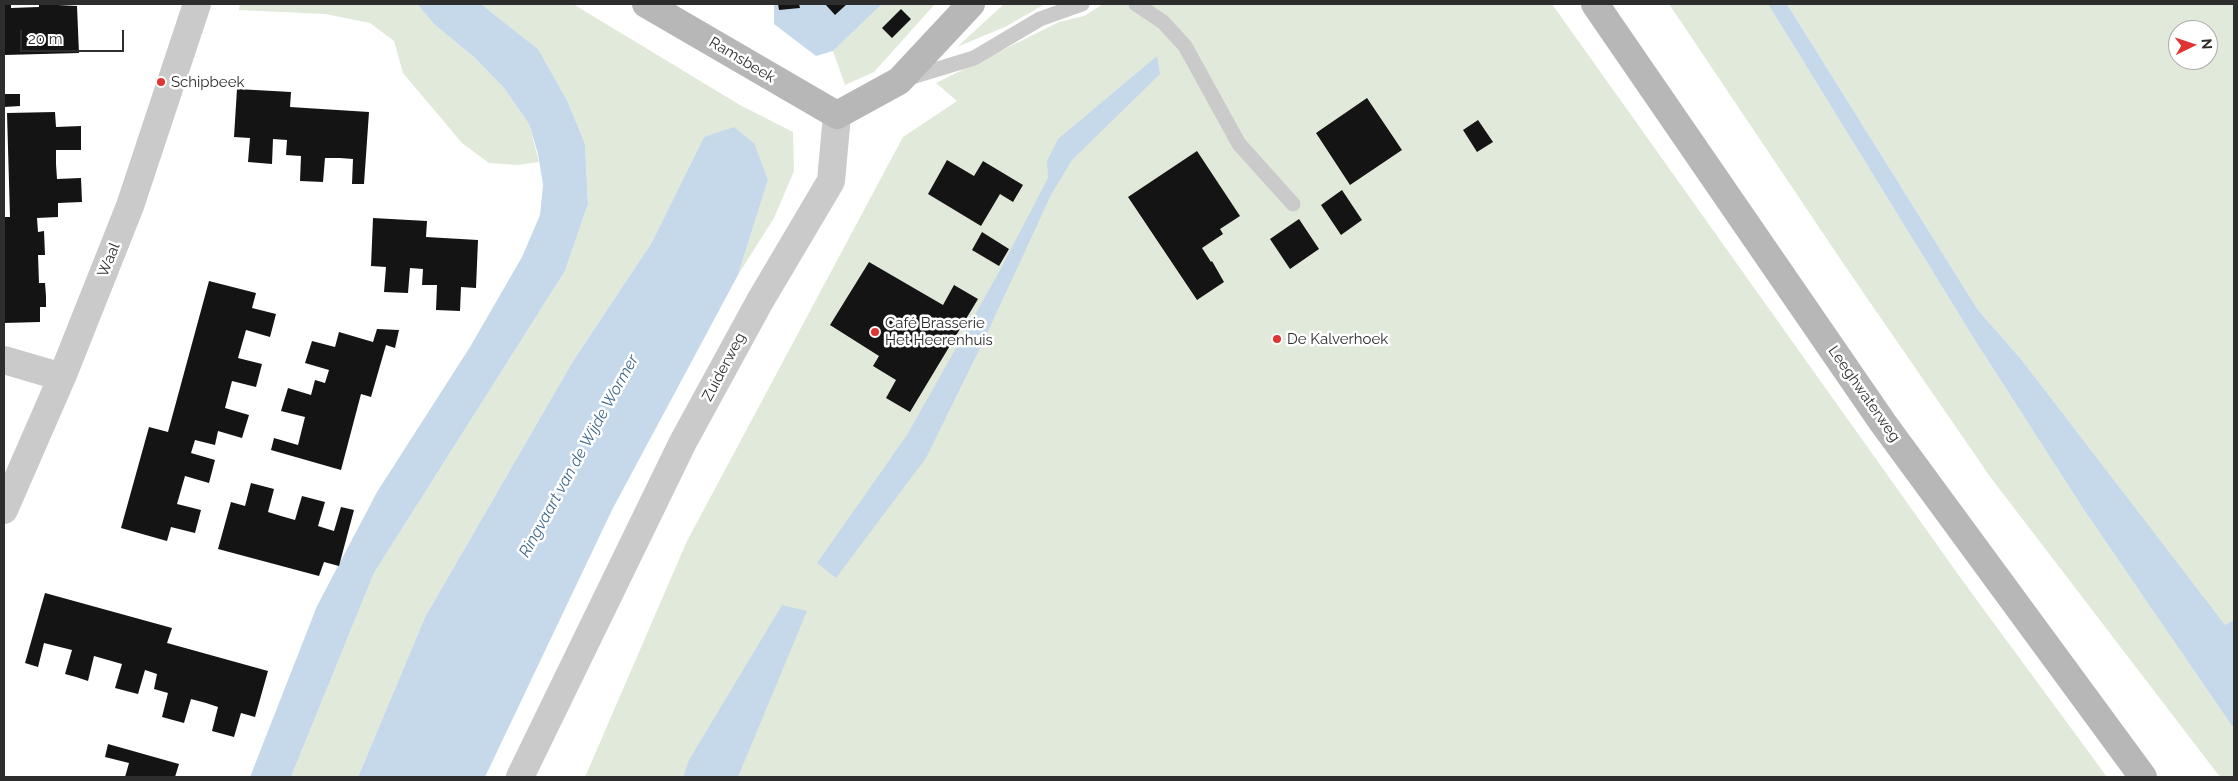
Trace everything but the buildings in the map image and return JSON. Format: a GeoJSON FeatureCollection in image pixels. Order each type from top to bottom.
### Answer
{"type":"FeatureCollection","features":[{"type":"Feature","properties":{"kind":"main road","name":"Ramsbeek"},"geometry":{"type":"LineString","coordinates":[[646,4],[837,115]]}},
{"type":"Feature","properties":{"kind":"main road"},"geometry":{"type":"LineString","coordinates":[[837,115],[899,81],[971,4]]}},
{"type":"Feature","properties":{"kind":"main road","name":"Leeghwaterweg"},"geometry":{"type":"LineString","coordinates":[[1595,4],[1883,423],[2143,777]]}},
{"type":"Feature","properties":{"kind":"street","name":"Waal"},"geometry":{"type":"LineString","coordinates":[[4,510],[62,377],[130,206],[197,4]]}},
{"type":"Feature","properties":{"kind":"street","name":"Zuiderweg"},"geometry":{"type":"LineString","coordinates":[[520,777],[683,442],[760,301],[831,181],[837,115]]}},
{"type":"Feature","properties":{"kind":"street"},"geometry":{"type":"LineString","coordinates":[[4,360],[62,377]]}},
{"type":"Feature","properties":{"kind":"lane"},"geometry":{"type":"LineString","coordinates":[[899,81],[974,58],[1040,19],[1082,4]]}},
{"type":"Feature","properties":{"kind":"lane"},"geometry":{"type":"LineString","coordinates":[[1136,4],[1164,22],[1185,46],[1239,144],[1293,204]]}},
{"type":"Feature","properties":{"kind":"green space"},"geometry":{"type":"Polygon","coordinates":[[[240,4],[417,4],[435,25],[474,57],[504,88],[529,124],[539,162],[518,165],[489,163],[462,143],[403,73],[394,41],[370,23],[325,14],[239,10],[240,4]]]}},
{"type":"Feature","properties":{"kind":"green space"},"geometry":{"type":"Polygon","coordinates":[[[481,4],[573,4],[740,105],[793,132],[794,171],[774,218],[738,275],[768,180],[704,137],[652,242],[573,361],[425,617],[358,777],[291,777],[374,573],[565,271],[588,204],[585,144],[567,100],[538,49],[481,4]]]}},
{"type":"Feature","properties":{"kind":"green space"},"geometry":{"type":"Polygon","coordinates":[[[882,4],[935,4],[874,72],[845,85],[833,51],[882,4]]]}},
{"type":"Feature","properties":{"kind":"green space"},"geometry":{"type":"Polygon","coordinates":[[[1004,4],[1045,4],[1007,26],[957,47],[1004,4]]]}},
{"type":"Feature","properties":{"kind":"green space","name":"De Kalverhoek"},"geometry":{"type":"Polygon","coordinates":[[[1103,4],[1552,4],[1965,584],[2107,777],[585,777],[687,541],[903,137],[957,101],[936,83],[1059,22],[1084,16],[1103,4]]]}},
{"type":"Feature","properties":{"kind":"green space"},"geometry":{"type":"Polygon","coordinates":[[[1669,4],[1768,4],[1976,342],[2084,510],[2234,729],[2234,777],[2220,777],[1991,478],[1845,266],[1669,4]]]}},
{"type":"Feature","properties":{"kind":"green space"},"geometry":{"type":"Polygon","coordinates":[[[1787,4],[2234,4],[2234,620],[2225,626],[2021,359],[1978,310],[1787,4]]]}},
{"type":"Feature","properties":{"kind":"water"},"geometry":{"type":"Polygon","coordinates":[[[417,4],[481,4],[538,49],[567,100],[585,144],[588,204],[565,271],[374,573],[291,777],[250,777],[317,606],[377,492],[470,347],[522,257],[540,215],[543,185],[538,154],[529,124],[504,88],[474,57],[435,25],[417,4]]]}},
{"type":"Feature","properties":{"kind":"water"},"geometry":{"type":"Polygon","coordinates":[[[774,4],[882,4],[833,51],[816,56],[774,24],[774,4]]]}},
{"type":"Feature","properties":{"kind":"water"},"geometry":{"type":"Polygon","coordinates":[[[1768,4],[1787,4],[1978,310],[2021,359],[2225,625],[2234,620],[2234,729],[2084,510],[1976,342],[1768,4]]]}},
{"type":"Feature","properties":{"kind":"water"},"geometry":{"type":"Polygon","coordinates":[[[1157,56],[1160,74],[1072,160],[1051,195],[984,340],[926,458],[836,578],[817,563],[907,435],[999,272],[1048,178],[1047,161],[1058,139],[1157,56]]]}},
{"type":"Feature","properties":{"kind":"water","name":"Ringvaart van de Wijde Wormer"},"geometry":{"type":"Polygon","coordinates":[[[734,127],[754,143],[768,180],[738,275],[612,510],[485,777],[358,777],[425,617],[573,361],[652,242],[704,137],[734,127]]]}},
{"type":"Feature","properties":{"kind":"water"},"geometry":{"type":"Polygon","coordinates":[[[782,605],[807,611],[738,777],[683,777],[689,760],[782,605]]]}},
{"type":"Feature","properties":{"kind":"place","name":"Schipbeek"},"geometry":{"type":"Point","coordinates":[161,82]}},
{"type":"Feature","properties":{"kind":"place","name":"Café Brasserie Het Heerenhuis"},"geometry":{"type":"Point","coordinates":[875,332]}},
{"type":"Feature","properties":{"kind":"place","name":"De Kalverhoek"},"geometry":{"type":"Point","coordinates":[1277,339]}}]}
